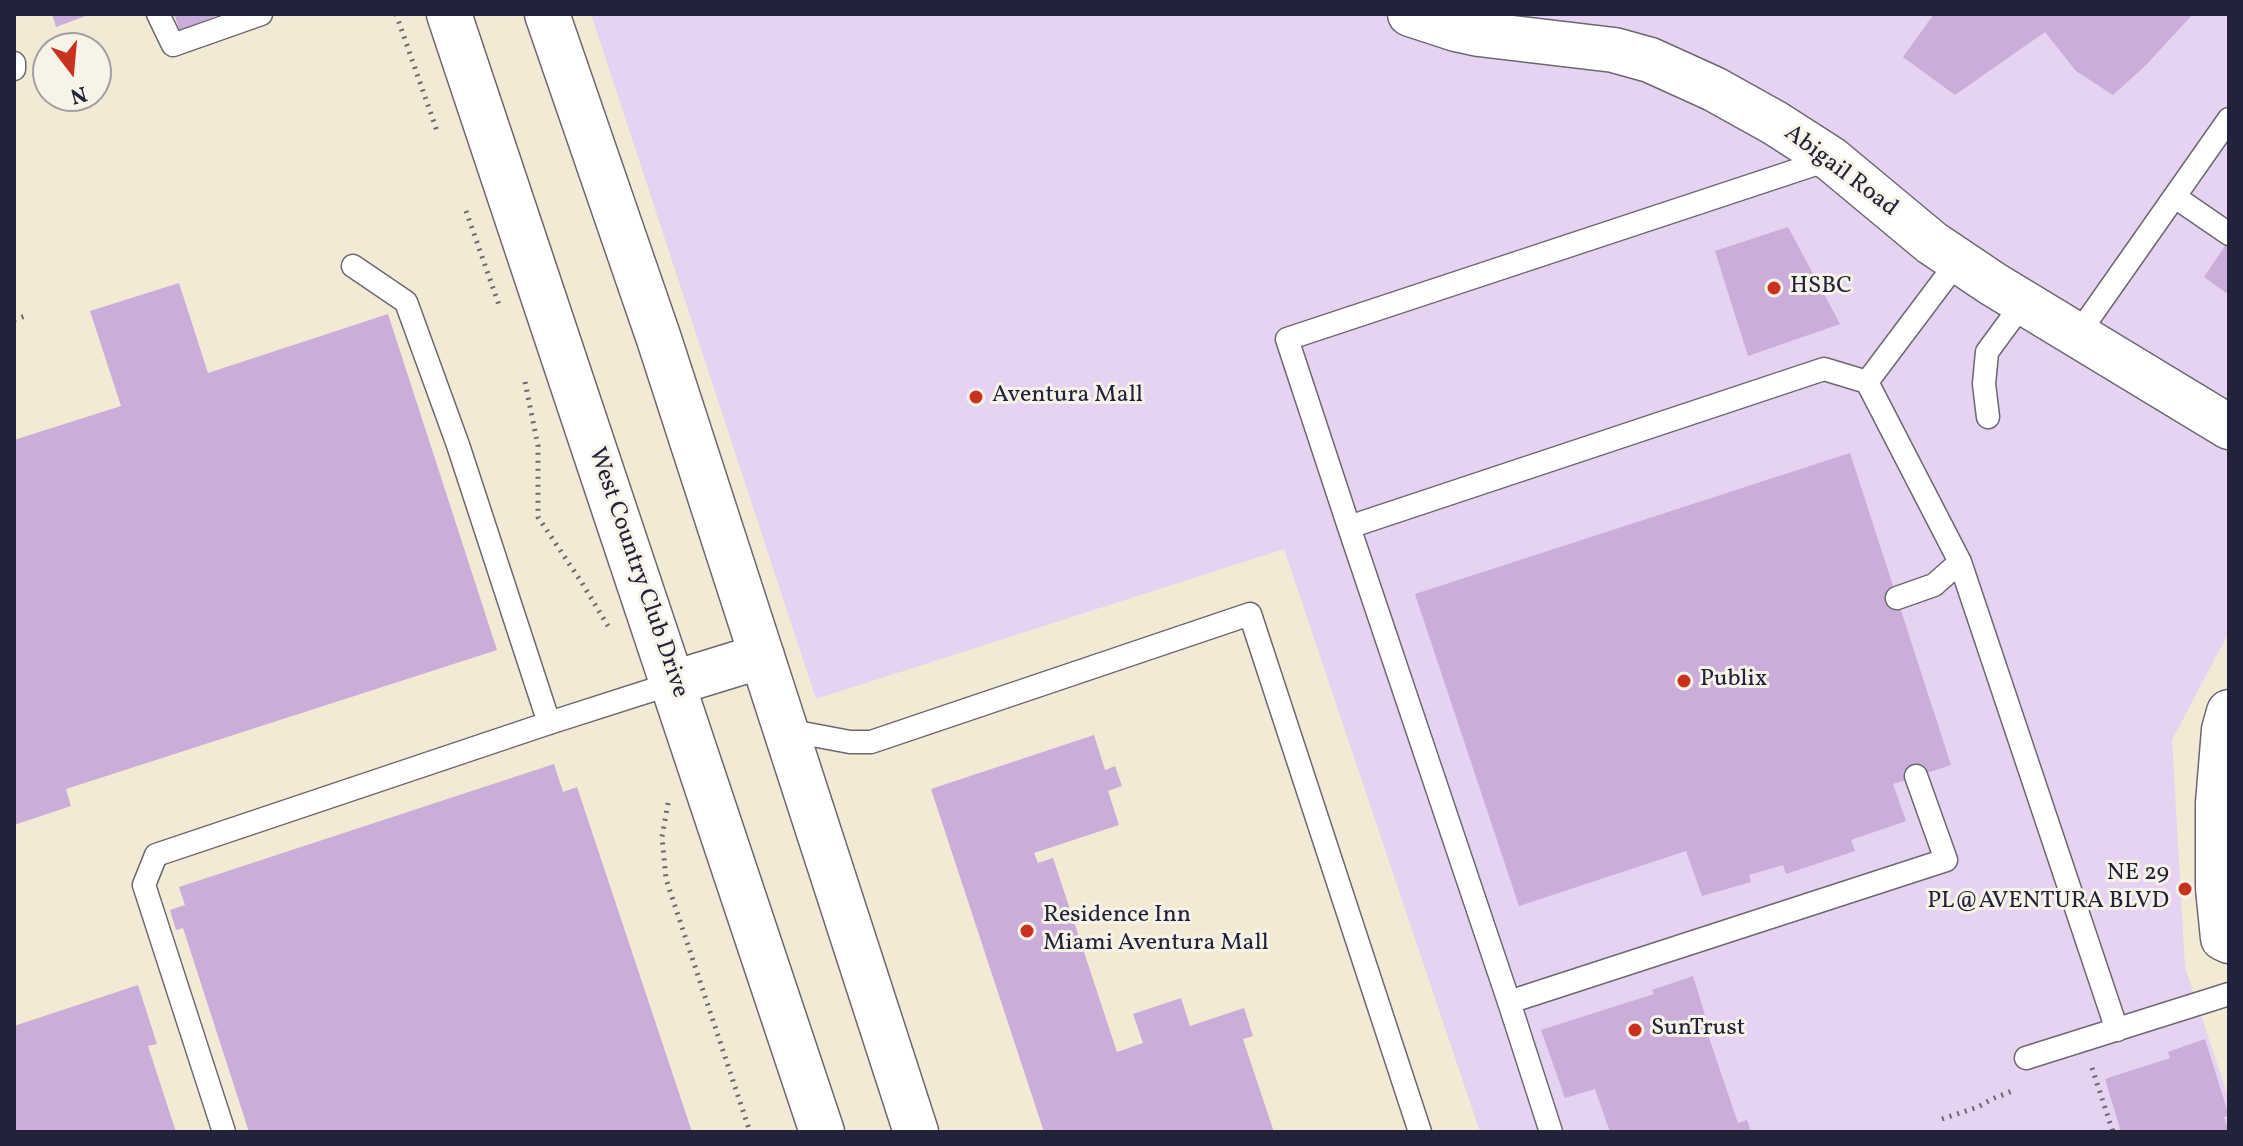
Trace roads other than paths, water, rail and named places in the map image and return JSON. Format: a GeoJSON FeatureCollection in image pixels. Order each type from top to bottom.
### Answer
{"type":"FeatureCollection","features":[{"type":"Feature","properties":{"kind":"street","name":"West Country Club Drive"},"geometry":{"type":"LineString","coordinates":[[449,14],[822,1132]]}},
{"type":"Feature","properties":{"kind":"street"},"geometry":{"type":"LineString","coordinates":[[547,14],[659,339],[916,1132]]}},
{"type":"Feature","properties":{"kind":"street","name":"Abigail Road"},"geometry":{"type":"LineString","coordinates":[[1410,14],[1479,34],[1593,46],[1650,60],[1714,89],[1831,159],[1958,261],[2229,427]]}},
{"type":"Feature","properties":{"kind":"street"},"geometry":{"type":"LineString","coordinates":[[674,683],[762,656]]}},
{"type":"Feature","properties":{"kind":"street"},"geometry":{"type":"LineString","coordinates":[[2229,712],[2224,730],[2218,803],[2218,888],[2223,938],[2229,941]]}},
{"type":"Feature","properties":{"kind":"lane"},"geometry":{"type":"LineString","coordinates":[[158,14],[173,45],[261,14]]}},
{"type":"Feature","properties":{"kind":"lane"},"geometry":{"type":"LineString","coordinates":[[2078,334],[2229,119]]}},
{"type":"Feature","properties":{"kind":"lane"},"geometry":{"type":"LineString","coordinates":[[1551,1132],[1287,339],[1831,159]]}},
{"type":"Feature","properties":{"kind":"lane"},"geometry":{"type":"LineString","coordinates":[[2175,197],[2229,234]]}},
{"type":"Feature","properties":{"kind":"lane"},"geometry":{"type":"LineString","coordinates":[[1867,382],[1958,261]]}},
{"type":"Feature","properties":{"kind":"lane"},"geometry":{"type":"LineString","coordinates":[[353,266],[406,302],[458,445],[549,723]]}},
{"type":"Feature","properties":{"kind":"lane"},"geometry":{"type":"LineString","coordinates":[[1988,417],[1984,384],[1987,352],[2023,303]]}},
{"type":"Feature","properties":{"kind":"lane"},"geometry":{"type":"LineString","coordinates":[[1349,527],[1824,369],[1867,382],[1960,562],[2117,1030]]}},
{"type":"Feature","properties":{"kind":"lane"},"geometry":{"type":"LineString","coordinates":[[1897,598],[1934,585],[1960,562]]}},
{"type":"Feature","properties":{"kind":"lane"},"geometry":{"type":"LineString","coordinates":[[786,730],[850,742],[871,742],[1250,614],[1420,1132]]}},
{"type":"Feature","properties":{"kind":"lane"},"geometry":{"type":"LineString","coordinates":[[224,1132],[144,885],[156,855],[674,683]]}},
{"type":"Feature","properties":{"kind":"lane"},"geometry":{"type":"LineString","coordinates":[[1509,1002],[1946,860],[1916,776]]}},
{"type":"Feature","properties":{"kind":"lane"},"geometry":{"type":"LineString","coordinates":[[2026,1058],[2229,994]]}},
{"type":"Feature","properties":{"kind":"place","name":"HSBC"},"geometry":{"type":"Point","coordinates":[1774,288]}},
{"type":"Feature","properties":{"kind":"place","name":"Aventura Mall"},"geometry":{"type":"Point","coordinates":[976,397]}},
{"type":"Feature","properties":{"kind":"place","name":"Publix"},"geometry":{"type":"Point","coordinates":[1684,681]}},
{"type":"Feature","properties":{"kind":"place","name":"NE 29 PL@AVENTURA BLVD"},"geometry":{"type":"Point","coordinates":[2185,889]}},
{"type":"Feature","properties":{"kind":"place","name":"Residence Inn Miami Aventura Mall"},"geometry":{"type":"Point","coordinates":[1027,931]}},
{"type":"Feature","properties":{"kind":"place","name":"SunTrust"},"geometry":{"type":"Point","coordinates":[1635,1030]}}]}
